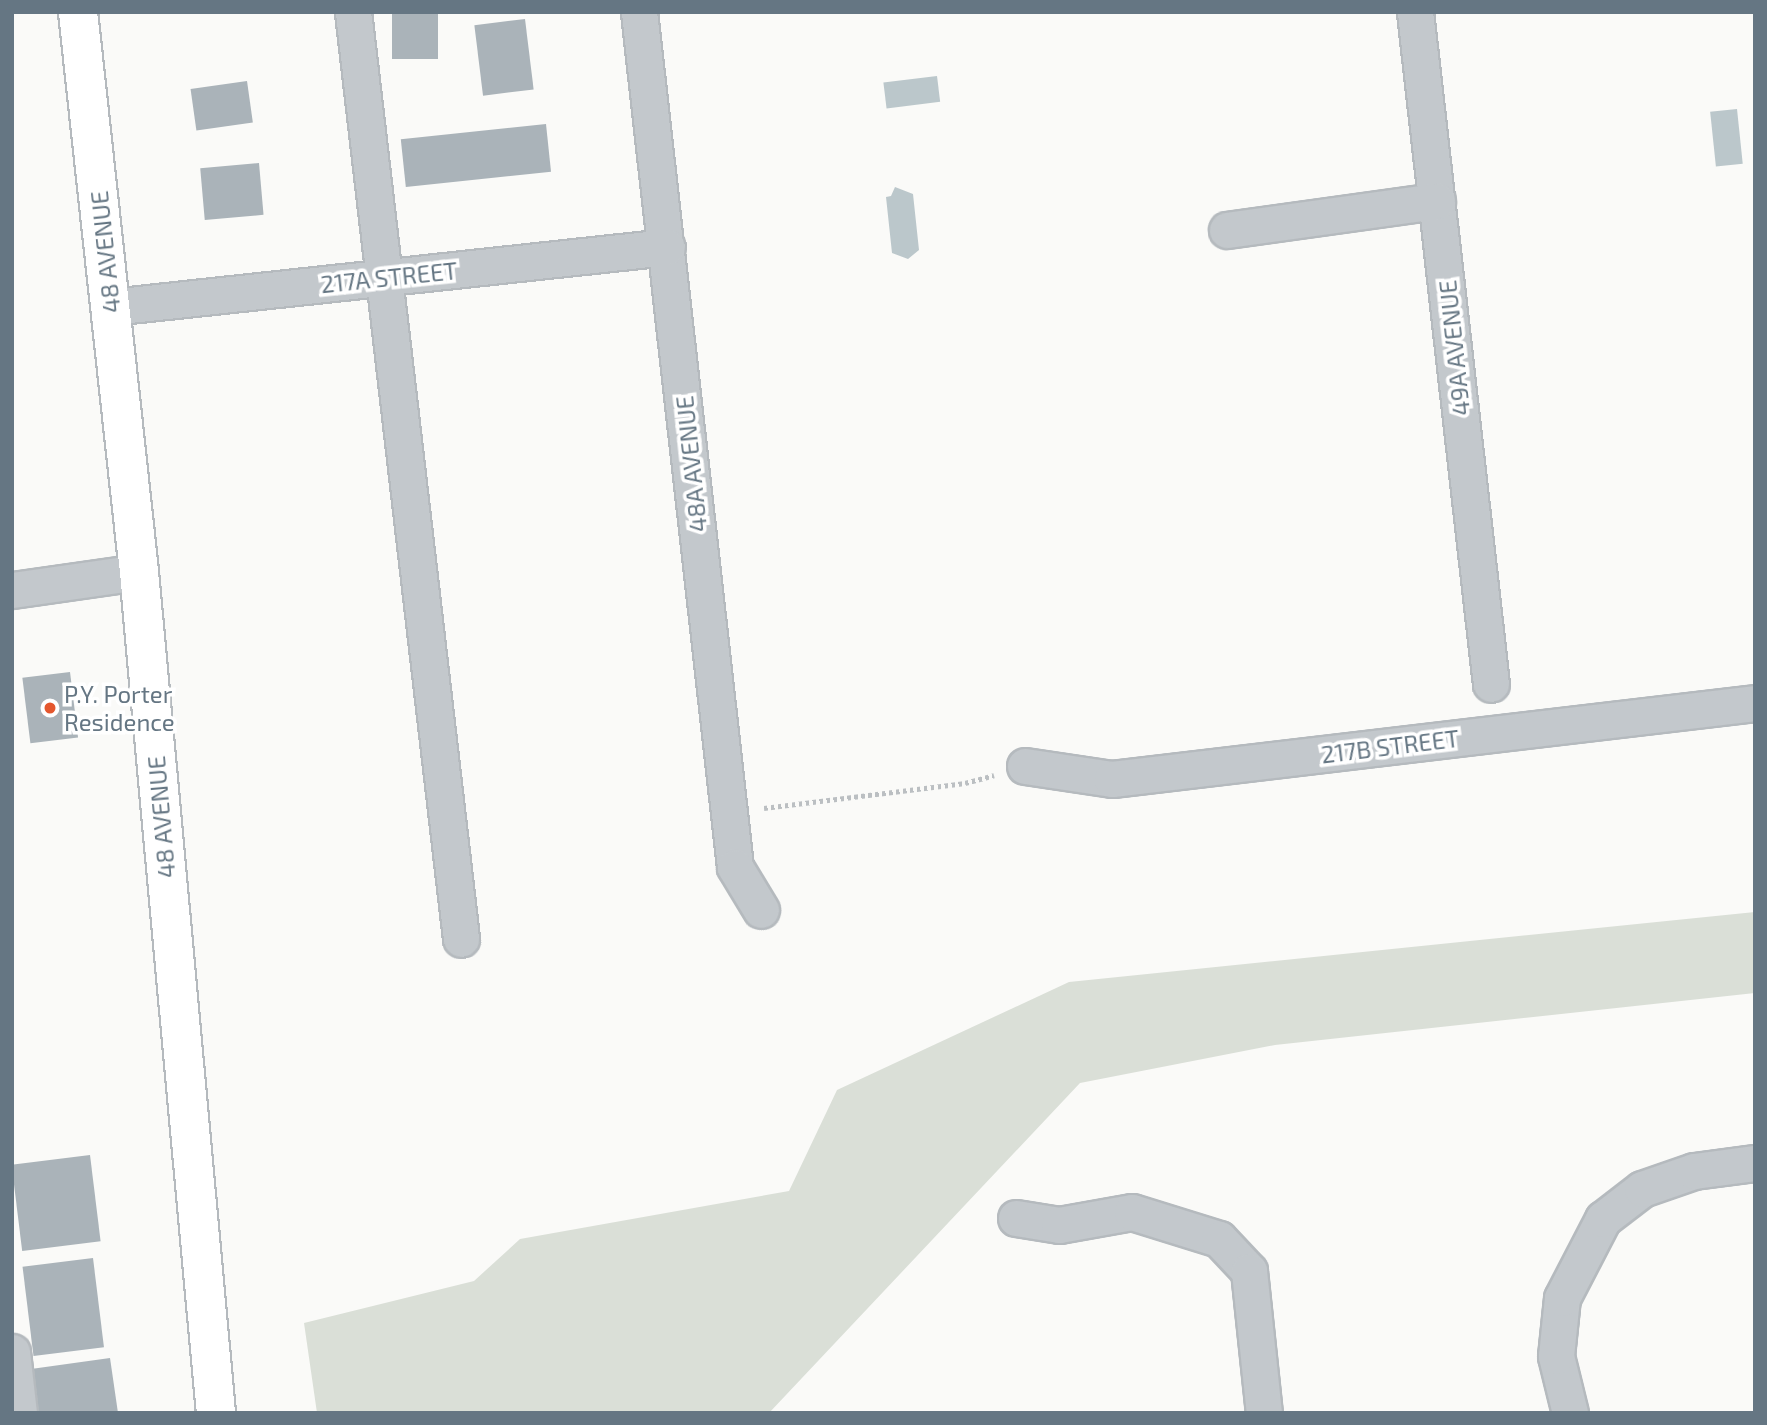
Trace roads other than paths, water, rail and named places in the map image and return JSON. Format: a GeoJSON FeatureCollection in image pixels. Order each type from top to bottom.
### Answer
{"type":"FeatureCollection","features":[{"type":"Feature","properties":{"kind":"main road","name":"48 AVENUE"},"geometry":{"type":"LineString","coordinates":[[78,12],[138,572],[216,1413]]}},
{"type":"Feature","properties":{"kind":"street"},"geometry":{"type":"LineString","coordinates":[[353,12],[461,939]]}},
{"type":"Feature","properties":{"kind":"street","name":"48A AVENUE"},"geometry":{"type":"LineString","coordinates":[[639,12],[735,867],[761,909]]}},
{"type":"Feature","properties":{"kind":"street","name":"49A AVENUE"},"geometry":{"type":"LineString","coordinates":[[1415,12],[1491,684]]}},
{"type":"Feature","properties":{"kind":"street"},"geometry":{"type":"LineString","coordinates":[[1227,230],[1437,201]]}},
{"type":"Feature","properties":{"kind":"street","name":"217A STREET"},"geometry":{"type":"LineString","coordinates":[[111,307],[667,247]]}},
{"type":"Feature","properties":{"kind":"street"},"geometry":{"type":"LineString","coordinates":[[12,590],[138,572]]}},
{"type":"Feature","properties":{"kind":"street","name":"217B STREET"},"geometry":{"type":"LineString","coordinates":[[1025,766],[1112,779],[1755,703]]}},
{"type":"Feature","properties":{"kind":"street"},"geometry":{"type":"LineString","coordinates":[[1570,1413],[1556,1356],[1562,1298],[1603,1219],[1642,1189],[1694,1171],[1755,1163]]}},
{"type":"Feature","properties":{"kind":"street"},"geometry":{"type":"LineString","coordinates":[[1016,1218],[1059,1225],[1132,1212],[1219,1239],[1250,1271],[1264,1413]]}},
{"type":"Feature","properties":{"kind":"street"},"geometry":{"type":"LineString","coordinates":[[12,1352],[19,1413]]}},
{"type":"Feature","properties":{"kind":"place","name":"P.Y. Porter Residence"},"geometry":{"type":"Point","coordinates":[50,708]}}]}
